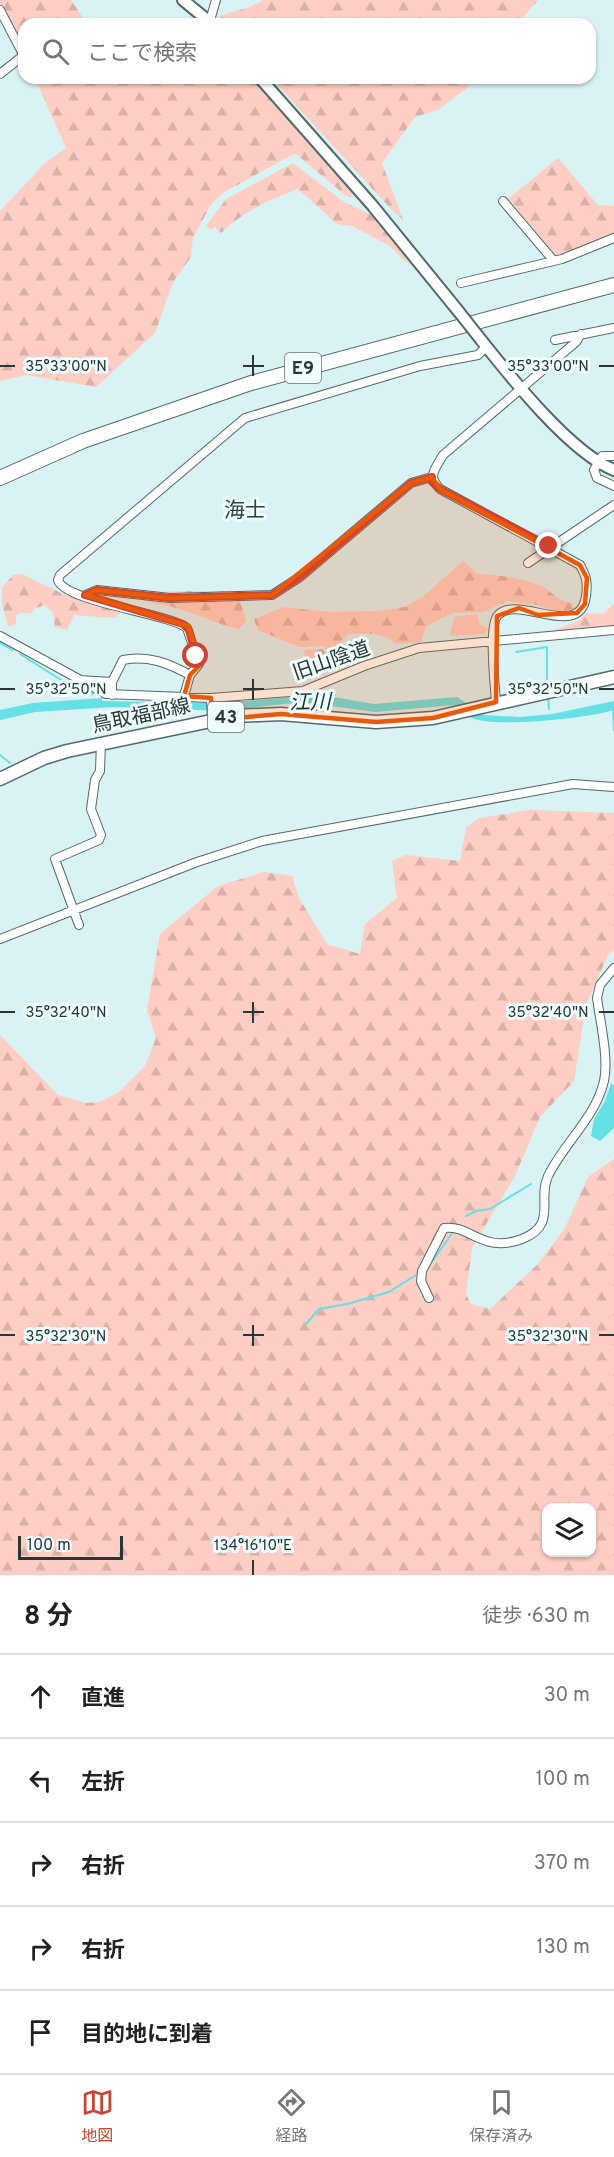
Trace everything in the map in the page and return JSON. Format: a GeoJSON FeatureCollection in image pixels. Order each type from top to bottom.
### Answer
{"type":"FeatureCollection","features":[{"type":"Feature","properties":{"kind":"highway","name":"E9"},"geometry":{"type":"LineString","coordinates":[[0,478],[83,441],[251,382],[614,285]]}},
{"type":"Feature","properties":{"kind":"highway","name":"E9"},"geometry":{"type":"LineString","coordinates":[[0,484],[93,443],[253,388],[614,292]]}},
{"type":"Feature","properties":{"kind":"main road","name":"鳥取福部線"},"geometry":{"type":"LineString","coordinates":[[0,778],[44,758],[211,716],[281,714],[376,722],[433,718],[614,676]]}},
{"type":"Feature","properties":{"kind":"street"},"geometry":{"type":"LineString","coordinates":[[183,0],[203,18]]}},
{"type":"Feature","properties":{"kind":"street"},"geometry":{"type":"LineString","coordinates":[[212,18],[216,0]]}},
{"type":"Feature","properties":{"kind":"street"},"geometry":{"type":"LineString","coordinates":[[0,10],[18,44]]}},
{"type":"Feature","properties":{"kind":"street"},"geometry":{"type":"LineString","coordinates":[[0,74],[18,60]]}},
{"type":"Feature","properties":{"kind":"street"},"geometry":{"type":"LineString","coordinates":[[265,84],[372,205],[478,336],[568,439],[598,464],[614,470]]}},
{"type":"Feature","properties":{"kind":"street"},"geometry":{"type":"LineString","coordinates":[[503,201],[553,260]]}},
{"type":"Feature","properties":{"kind":"street"},"geometry":{"type":"LineString","coordinates":[[461,283],[553,260],[614,238]]}},
{"type":"Feature","properties":{"kind":"street"},"geometry":{"type":"LineString","coordinates":[[555,340],[613,329]]}},
{"type":"Feature","properties":{"kind":"street"},"geometry":{"type":"LineString","coordinates":[[496,702],[494,621],[507,609],[519,608],[538,615],[561,616],[577,613],[585,604],[587,578],[580,565],[549,546],[440,489],[432,482],[432,477],[443,455],[576,342],[581,334]]}},
{"type":"Feature","properties":{"kind":"street"},"geometry":{"type":"LineString","coordinates":[[184,696],[190,675],[199,664],[189,630],[185,626],[60,585],[60,575],[245,418],[420,366],[478,355],[487,346]]}},
{"type":"Feature","properties":{"kind":"street"},"geometry":{"type":"LineString","coordinates":[[614,456],[602,456],[594,474],[614,486]]}},
{"type":"Feature","properties":{"kind":"street"},"geometry":{"type":"LineString","coordinates":[[85,595],[97,590],[170,598],[272,595],[300,577],[411,483],[432,477]]}},
{"type":"Feature","properties":{"kind":"street"},"geometry":{"type":"LineString","coordinates":[[528,563],[549,546],[614,505]]}},
{"type":"Feature","properties":{"kind":"street","name":"旧山陰道"},"geometry":{"type":"LineString","coordinates":[[0,636],[76,680],[112,695],[184,696],[211,699],[303,691],[364,666],[419,648],[614,630]]}},
{"type":"Feature","properties":{"kind":"street"},"geometry":{"type":"LineString","coordinates":[[112,695],[112,682],[120,663],[140,656],[171,665],[190,675]]}},
{"type":"Feature","properties":{"kind":"street"},"geometry":{"type":"LineString","coordinates":[[76,680],[112,682]]}},
{"type":"Feature","properties":{"kind":"street"},"geometry":{"type":"LineString","coordinates":[[211,699],[211,716]]}},
{"type":"Feature","properties":{"kind":"street"},"geometry":{"type":"LineString","coordinates":[[79,926],[56,860],[99,840],[101,835],[91,809],[95,780],[100,771],[101,742]]}},
{"type":"Feature","properties":{"kind":"street"},"geometry":{"type":"LineString","coordinates":[[0,939],[197,862],[278,837],[573,784],[614,787]]}},
{"type":"Feature","properties":{"kind":"street"},"geometry":{"type":"LineString","coordinates":[[429,1298],[421,1281],[422,1271],[444,1228],[454,1226],[484,1242],[499,1244],[522,1239],[534,1233],[543,1222],[547,1178],[590,1113],[604,1079],[597,998],[600,985],[614,968]]}},
{"type":"Feature","properties":{"kind":"highlighted area"},"geometry":{"type":"Polygon","coordinates":[[[432,477],[440,489],[580,565],[587,578],[585,604],[577,613],[538,615],[519,608],[497,616],[496,702],[433,718],[376,722],[281,714],[212,720],[211,698],[184,696],[190,675],[200,665],[188,626],[85,595],[97,590],[170,598],[272,595],[411,483],[432,477]]]}},
{"type":"Feature","properties":{"kind":"green space"},"geometry":{"type":"Polygon","coordinates":[[[0,0],[71,0],[83,18],[18,18],[18,40],[0,6],[0,0]]]}},
{"type":"Feature","properties":{"kind":"green space"},"geometry":{"type":"Polygon","coordinates":[[[263,0],[538,0],[522,18],[219,18],[218,16],[250,7],[263,0]]]}},
{"type":"Feature","properties":{"kind":"green space"},"geometry":{"type":"Polygon","coordinates":[[[38,84],[259,84],[353,194],[351,198],[345,195],[296,154],[292,155],[221,194],[210,206],[193,238],[191,257],[173,282],[155,333],[96,387],[26,375],[0,381],[0,211],[45,163],[66,148],[38,84]]]}},
{"type":"Feature","properties":{"kind":"green space"},"geometry":{"type":"Polygon","coordinates":[[[276,84],[472,84],[438,110],[415,117],[382,163],[403,220],[276,84]]]}},
{"type":"Feature","properties":{"kind":"green space"},"geometry":{"type":"Polygon","coordinates":[[[558,158],[598,205],[614,206],[614,235],[560,257],[553,256],[506,201],[558,158]]]}},
{"type":"Feature","properties":{"kind":"green space"},"geometry":{"type":"Polygon","coordinates":[[[293,163],[344,202],[370,214],[414,267],[390,246],[352,226],[337,224],[298,189],[257,207],[221,233],[215,227],[211,230],[206,226],[226,199],[293,163]]]}},
{"type":"Feature","properties":{"kind":"green space"},"geometry":{"type":"Polygon","coordinates":[[[463,561],[477,574],[537,584],[559,598],[572,603],[574,608],[565,612],[538,605],[507,601],[484,612],[452,613],[426,626],[421,642],[396,644],[381,635],[349,634],[336,647],[335,660],[324,646],[299,647],[258,630],[254,619],[284,607],[330,612],[377,611],[405,607],[424,596],[463,561]]]}},
{"type":"Feature","properties":{"kind":"green space"},"geometry":{"type":"Polygon","coordinates":[[[22,574],[63,594],[121,613],[115,618],[74,615],[67,630],[55,627],[53,613],[45,605],[34,609],[32,613],[20,613],[16,616],[16,624],[8,627],[2,603],[2,587],[13,575],[22,574]]]}},
{"type":"Feature","properties":{"kind":"green space"},"geometry":{"type":"Polygon","coordinates":[[[227,591],[239,597],[246,621],[239,629],[176,608],[146,601],[131,593],[227,591]]]}},
{"type":"Feature","properties":{"kind":"green space"},"geometry":{"type":"Polygon","coordinates":[[[614,603],[614,627],[550,632],[580,620],[585,613],[603,614],[614,603]]]}},
{"type":"Feature","properties":{"kind":"green space"},"geometry":{"type":"Polygon","coordinates":[[[477,614],[480,625],[488,628],[485,634],[450,636],[454,617],[477,614]]]}},
{"type":"Feature","properties":{"kind":"green space"},"geometry":{"type":"Polygon","coordinates":[[[323,649],[340,668],[321,675],[321,666],[306,664],[304,650],[323,649]]]}},
{"type":"Feature","properties":{"kind":"green space"},"geometry":{"type":"Polygon","coordinates":[[[530,810],[614,813],[614,950],[608,955],[586,1005],[574,1081],[540,1117],[515,1176],[472,1248],[466,1294],[471,1304],[490,1309],[537,1265],[565,1228],[588,1177],[614,1159],[614,1575],[0,1575],[0,1035],[58,1095],[86,1103],[100,1102],[118,1093],[145,1066],[156,1038],[147,1010],[160,934],[218,886],[264,872],[292,876],[299,898],[327,944],[360,954],[365,924],[397,898],[392,861],[406,855],[460,861],[466,828],[479,818],[530,810]]]}},
{"type":"Feature","properties":{"kind":"water","name":"江川"},"geometry":{"type":"Polygon","coordinates":[[[322,695],[374,704],[457,697],[484,715],[520,717],[552,714],[614,701],[614,710],[563,719],[497,722],[469,717],[455,705],[375,712],[301,702],[224,711],[114,707],[35,712],[0,720],[0,710],[33,703],[102,698],[102,701],[214,703],[322,695]]]}},
{"type":"Feature","properties":{"kind":"water"},"geometry":{"type":"Polygon","coordinates":[[[611,1083],[614,1086],[614,1128],[600,1141],[591,1136],[594,1119],[605,1101],[611,1083]]]}},
{"type":"Feature","properties":{"kind":"waterway"},"geometry":{"type":"LineString","coordinates":[[0,643],[13,650]]}},
{"type":"Feature","properties":{"kind":"waterway"},"geometry":{"type":"LineString","coordinates":[[516,652],[547,647],[547,684]]}},
{"type":"Feature","properties":{"kind":"waterway"},"geometry":{"type":"LineString","coordinates":[[20,654],[69,685],[93,694]]}},
{"type":"Feature","properties":{"kind":"waterway"},"geometry":{"type":"LineString","coordinates":[[548,697],[549,709]]}},
{"type":"Feature","properties":{"kind":"waterway"},"geometry":{"type":"LineString","coordinates":[[613,709],[614,730]]}},
{"type":"Feature","properties":{"kind":"waterway"},"geometry":{"type":"LineString","coordinates":[[99,712],[99,733]]}},
{"type":"Feature","properties":{"kind":"waterway"},"geometry":{"type":"LineString","coordinates":[[0,755],[10,763]]}},
{"type":"Feature","properties":{"kind":"waterway"},"geometry":{"type":"LineString","coordinates":[[466,1216],[476,1211],[490,1209],[531,1184]]}},
{"type":"Feature","properties":{"kind":"waterway"},"geometry":{"type":"LineString","coordinates":[[429,1266],[453,1232]]}},
{"type":"Feature","properties":{"kind":"waterway"},"geometry":{"type":"LineString","coordinates":[[306,1324],[319,1309],[389,1292],[416,1275]]}},
{"type":"Feature","properties":{"kind":"district","name":"海士"},"geometry":{"type":"Point","coordinates":[245,510]}},
{"type":"Feature","properties":{"kind":"route"},"geometry":{"type":"LineString","coordinates":[[196,656],[189,630],[183,624],[101,602],[85,595],[97,590],[170,598],[272,595],[300,577],[411,483],[432,477],[432,482],[440,489],[549,546]]}}]}
